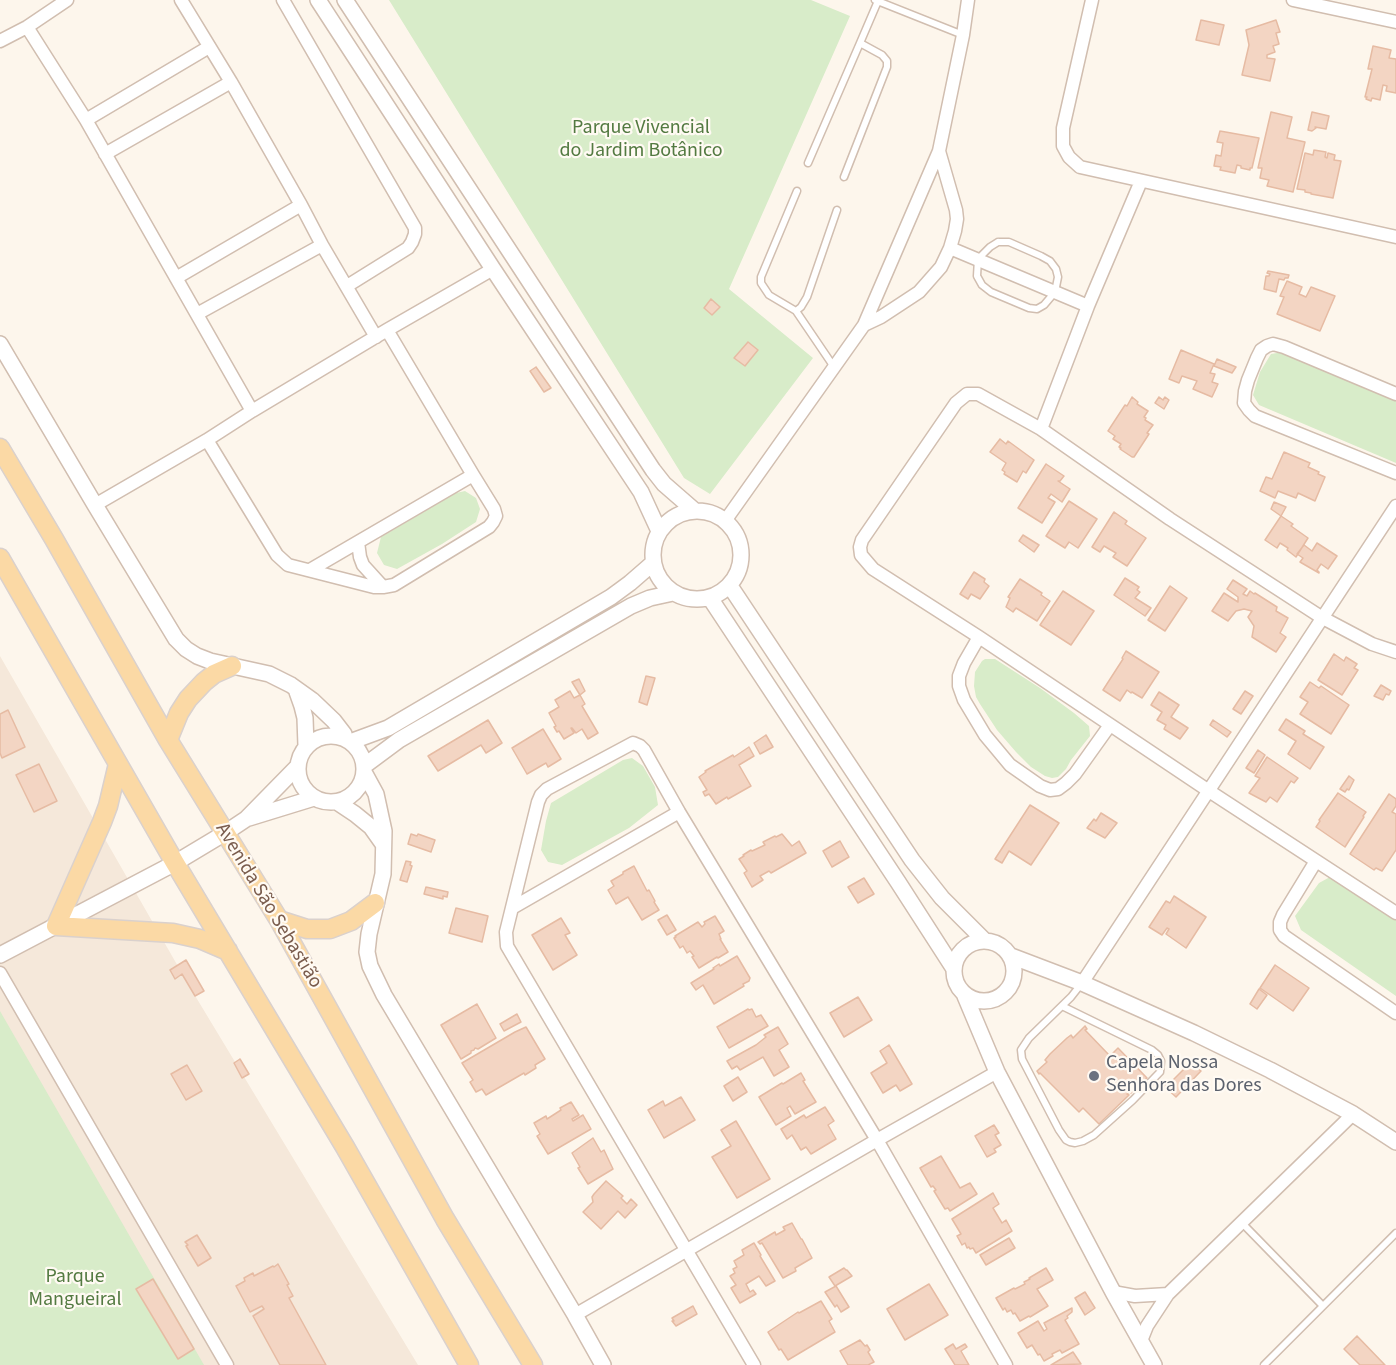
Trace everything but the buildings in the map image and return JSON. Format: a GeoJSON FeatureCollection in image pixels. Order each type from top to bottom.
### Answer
{"type":"FeatureCollection","features":[{"type":"Feature","properties":{"kind":"main road","name":"Avenida São Sebastião"},"geometry":{"type":"LineString","coordinates":[[0,448],[168,741],[279,920],[445,1219],[533,1365]]}},
{"type":"Feature","properties":{"kind":"main road"},"geometry":{"type":"LineString","coordinates":[[0,558],[175,863],[345,1147],[469,1365]]}},
{"type":"Feature","properties":{"kind":"main road"},"geometry":{"type":"LineString","coordinates":[[168,741],[179,713],[188,699],[204,682],[232,666]]}},
{"type":"Feature","properties":{"kind":"main road"},"geometry":{"type":"LineString","coordinates":[[118,764],[102,822],[56,926],[173,933],[200,939],[228,951]]}},
{"type":"Feature","properties":{"kind":"main road"},"geometry":{"type":"LineString","coordinates":[[279,920],[307,929],[330,929],[351,921],[375,903]]}},
{"type":"Feature","properties":{"kind":"street"},"geometry":{"type":"LineString","coordinates":[[0,41],[27,27],[68,0]]}},
{"type":"Feature","properties":{"kind":"street"},"geometry":{"type":"LineString","coordinates":[[181,0],[231,82],[347,286],[381,333],[494,509],[496,516],[489,527],[394,585],[374,587],[288,565],[280,559],[207,440]]}},
{"type":"Feature","properties":{"kind":"street"},"geometry":{"type":"LineString","coordinates":[[283,0],[415,228],[415,234],[408,248],[347,286]]}},
{"type":"Feature","properties":{"kind":"street"},"geometry":{"type":"LineString","coordinates":[[318,0],[641,492],[659,531]]}},
{"type":"Feature","properties":{"kind":"street"},"geometry":{"type":"LineString","coordinates":[[345,0],[653,470],[664,484],[694,511]]}},
{"type":"Feature","properties":{"kind":"street"},"geometry":{"type":"LineString","coordinates":[[725,521],[864,325],[939,151],[968,0]]}},
{"type":"Feature","properties":{"kind":"street"},"geometry":{"type":"LineString","coordinates":[[1092,0],[1063,128],[1063,146],[1080,167],[1396,237]]}},
{"type":"Feature","properties":{"kind":"street"},"geometry":{"type":"LineString","coordinates":[[1293,0],[1396,22]]}},
{"type":"Feature","properties":{"kind":"street"},"geometry":{"type":"LineString","coordinates":[[27,27],[86,120],[252,411]]}},
{"type":"Feature","properties":{"kind":"street"},"geometry":{"type":"LineString","coordinates":[[86,120],[209,47]]}},
{"type":"Feature","properties":{"kind":"street"},"geometry":{"type":"LineString","coordinates":[[105,154],[231,82]]}},
{"type":"Feature","properties":{"kind":"street"},"geometry":{"type":"LineString","coordinates":[[864,325],[882,317],[919,292],[941,267],[950,248],[957,219],[956,210],[939,151]]}},
{"type":"Feature","properties":{"kind":"street"},"geometry":{"type":"LineString","coordinates":[[1041,429],[1088,306],[1141,181]]}},
{"type":"Feature","properties":{"kind":"street"},"geometry":{"type":"LineString","coordinates":[[176,278],[301,205]]}},
{"type":"Feature","properties":{"kind":"street"},"geometry":{"type":"LineString","coordinates":[[197,314],[322,245]]}},
{"type":"Feature","properties":{"kind":"street"},"geometry":{"type":"LineString","coordinates":[[950,248],[1088,306]]}},
{"type":"Feature","properties":{"kind":"street"},"geometry":{"type":"LineString","coordinates":[[94,505],[207,440],[381,333],[493,269]]}},
{"type":"Feature","properties":{"kind":"street"},"geometry":{"type":"LineString","coordinates":[[0,344],[176,639],[197,656],[268,674],[296,689],[312,700],[334,721],[357,749],[382,816],[384,831],[383,874],[375,903],[367,952],[370,966],[376,980],[603,1365]]}},
{"type":"Feature","properties":{"kind":"street"},"geometry":{"type":"LineString","coordinates":[[1396,394],[1273,344],[1261,350],[1257,358],[1248,380],[1244,403],[1255,416],[1396,473]]}},
{"type":"Feature","properties":{"kind":"street"},"geometry":{"type":"LineString","coordinates":[[1396,652],[1372,644],[1322,617],[1170,519],[1041,429],[978,394],[967,394],[956,403],[862,540],[860,547],[861,555],[873,569],[1396,913]]}},
{"type":"Feature","properties":{"kind":"street"},"geometry":{"type":"LineString","coordinates":[[310,570],[472,475]]}},
{"type":"Feature","properties":{"kind":"street"},"geometry":{"type":"LineString","coordinates":[[1083,983],[1396,506]]}},
{"type":"Feature","properties":{"kind":"street"},"geometry":{"type":"LineString","coordinates":[[694,511],[716,515],[725,521],[735,532],[740,546],[741,560],[730,586],[710,598],[697,600],[673,593],[657,575],[653,563],[653,547],[659,531],[675,517],[694,511]]}},
{"type":"Feature","properties":{"kind":"street"},"geometry":{"type":"LineString","coordinates":[[358,542],[363,565],[383,587]]}},
{"type":"Feature","properties":{"kind":"street"},"geometry":{"type":"LineString","coordinates":[[653,563],[630,584],[611,597],[388,728],[348,740],[337,736],[322,737],[313,741],[306,746],[299,758],[297,768],[301,784],[314,798],[328,803],[347,798],[356,792],[362,782],[364,769],[399,740],[631,606],[650,598],[673,593]]}},
{"type":"Feature","properties":{"kind":"street"},"geometry":{"type":"LineString","coordinates":[[730,586],[912,860],[942,898],[985,941]]}},
{"type":"Feature","properties":{"kind":"street"},"geometry":{"type":"LineString","coordinates":[[710,598],[954,969]]}},
{"type":"Feature","properties":{"kind":"street"},"geometry":{"type":"LineString","coordinates":[[979,637],[959,676],[959,686],[964,700],[985,735],[1010,765],[1040,786],[1050,790],[1058,789],[1066,783],[1110,725]]}},
{"type":"Feature","properties":{"kind":"street"},"geometry":{"type":"LineString","coordinates":[[296,689],[302,706],[306,746]]}},
{"type":"Feature","properties":{"kind":"street"},"geometry":{"type":"LineString","coordinates":[[754,1365],[510,953],[506,940],[541,795],[547,789],[633,743],[644,750],[876,1140],[1006,1365]]}},
{"type":"Feature","properties":{"kind":"street"},"geometry":{"type":"LineString","coordinates":[[0,955],[175,863],[225,833],[246,819],[297,768]]}},
{"type":"Feature","properties":{"kind":"street"},"geometry":{"type":"LineString","coordinates":[[246,819],[314,798]]}},
{"type":"Feature","properties":{"kind":"street"},"geometry":{"type":"LineString","coordinates":[[337,802],[371,827],[383,844]]}},
{"type":"Feature","properties":{"kind":"street"},"geometry":{"type":"LineString","coordinates":[[512,908],[679,812]]}},
{"type":"Feature","properties":{"kind":"street"},"geometry":{"type":"LineString","coordinates":[[1316,861],[1282,915],[1280,930],[1284,936],[1396,1012]]}},
{"type":"Feature","properties":{"kind":"street"},"geometry":{"type":"LineString","coordinates":[[966,996],[976,1001],[988,1002],[1000,998],[1009,990],[1014,980],[1015,968],[1011,956],[1004,948],[985,941],[973,943],[957,958],[954,969],[955,979],[966,996],[997,1072],[1154,1365]]}},
{"type":"Feature","properties":{"kind":"street"},"geometry":{"type":"LineString","coordinates":[[1011,956],[1083,983],[1194,1033],[1353,1113],[1396,1142]]}},
{"type":"Feature","properties":{"kind":"street"},"geometry":{"type":"LineString","coordinates":[[0,973],[227,1365]]}},
{"type":"Feature","properties":{"kind":"street"},"geometry":{"type":"LineString","coordinates":[[575,1315],[997,1072]]}},
{"type":"Feature","properties":{"kind":"street"},"geometry":{"type":"LineString","coordinates":[[1141,1341],[1147,1326],[1168,1294],[1353,1113]]}},
{"type":"Feature","properties":{"kind":"street"},"geometry":{"type":"LineString","coordinates":[[1113,1292],[1135,1296],[1168,1294]]}},
{"type":"Feature","properties":{"kind":"lane"},"geometry":{"type":"LineString","coordinates":[[808,163],[876,1],[963,35]]}},
{"type":"Feature","properties":{"kind":"lane"},"geometry":{"type":"LineString","coordinates":[[844,177],[887,67],[887,61],[882,55],[860,43]]}},
{"type":"Feature","properties":{"kind":"lane"},"geometry":{"type":"LineString","coordinates":[[797,191],[761,277],[761,283],[769,295],[796,311],[834,366]]}},
{"type":"Feature","properties":{"kind":"lane"},"geometry":{"type":"LineString","coordinates":[[796,311],[807,297],[837,210]]}},
{"type":"Feature","properties":{"kind":"lane"},"geometry":{"type":"LineString","coordinates":[[998,242],[1009,242],[1050,261],[1056,269],[1058,278],[1054,292],[1044,305],[1037,309],[1029,308],[991,292],[982,285],[977,276],[978,259],[998,242]]}},
{"type":"Feature","properties":{"kind":"lane"},"geometry":{"type":"LineString","coordinates":[[1062,1006],[1152,1050],[1161,1061],[1160,1072],[1133,1100],[1094,1135],[1075,1143],[1066,1140],[1059,1130],[1022,1059],[1021,1050],[1029,1038],[1083,983]]}},
{"type":"Feature","properties":{"kind":"lane"},"geometry":{"type":"LineString","coordinates":[[1242,1222],[1323,1306]]}},
{"type":"Feature","properties":{"kind":"lane"},"geometry":{"type":"LineString","coordinates":[[1264,1365],[1396,1233]]}},
{"type":"Feature","properties":{"kind":"shaded area"},"geometry":{"type":"Polygon","coordinates":[[[0,656],[191,989],[418,1365],[0,1365],[0,656]]]}},
{"type":"Feature","properties":{"kind":"green space","name":"Parque Vivencial do Jardim Botânico"},"geometry":{"type":"Polygon","coordinates":[[[389,0],[811,0],[850,16],[729,289],[813,358],[710,494],[684,478],[389,0]]]}},
{"type":"Feature","properties":{"kind":"green space"},"geometry":{"type":"Polygon","coordinates":[[[1283,352],[1396,401],[1396,463],[1259,405],[1253,395],[1260,372],[1271,354],[1283,352]]]}},
{"type":"Feature","properties":{"kind":"green space"},"geometry":{"type":"Polygon","coordinates":[[[465,491],[476,498],[480,509],[476,522],[397,569],[384,565],[377,553],[381,537],[456,493],[465,491]]]}},
{"type":"Feature","properties":{"kind":"green space"},"geometry":{"type":"Polygon","coordinates":[[[985,659],[995,659],[1040,688],[1089,726],[1090,736],[1058,777],[1045,776],[1031,767],[997,730],[980,704],[974,686],[975,672],[985,659]]]}},
{"type":"Feature","properties":{"kind":"green space"},"geometry":{"type":"Polygon","coordinates":[[[632,758],[643,766],[655,787],[658,805],[629,828],[562,865],[548,862],[541,850],[551,803],[623,760],[632,758]]]}},
{"type":"Feature","properties":{"kind":"green space"},"geometry":{"type":"Polygon","coordinates":[[[1330,877],[1396,919],[1396,996],[1301,930],[1295,916],[1319,883],[1330,877]]]}},
{"type":"Feature","properties":{"kind":"green space","name":"Parque Mangueiral"},"geometry":{"type":"Polygon","coordinates":[[[0,1011],[204,1365],[0,1365],[0,1011]]]}},
{"type":"Feature","properties":{"kind":"place","name":"Capela Nossa Senhora das Dores"},"geometry":{"type":"Point","coordinates":[1094,1076]}}]}
